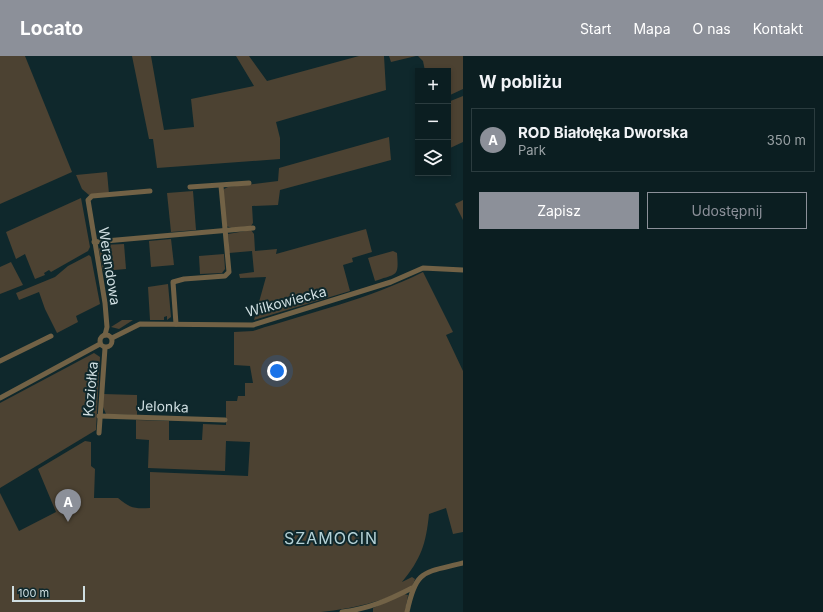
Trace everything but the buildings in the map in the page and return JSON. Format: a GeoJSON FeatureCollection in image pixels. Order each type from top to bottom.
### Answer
{"type":"FeatureCollection","features":[{"type":"Feature","properties":{"kind":"street"},"geometry":{"type":"LineString","coordinates":[[190,187],[249,183]]}},
{"type":"Feature","properties":{"kind":"street"},"geometry":{"type":"LineString","coordinates":[[176,324],[173,282],[184,279],[225,276],[229,272],[221,186]]}},
{"type":"Feature","properties":{"kind":"street","name":"Werandowa"},"geometry":{"type":"LineString","coordinates":[[105,335],[105,303],[88,200],[92,196],[150,192]]}},
{"type":"Feature","properties":{"kind":"street"},"geometry":{"type":"LineString","coordinates":[[94,242],[253,228]]}},
{"type":"Feature","properties":{"kind":"street","name":"Wilkowiecka"},"geometry":{"type":"LineString","coordinates":[[112,338],[136,325],[252,325],[391,282],[424,268],[463,270]]}},
{"type":"Feature","properties":{"kind":"street"},"geometry":{"type":"LineString","coordinates":[[105,335],[112,338],[112,344],[105,348],[100,344],[101,338],[105,335]]}},
{"type":"Feature","properties":{"kind":"street"},"geometry":{"type":"LineString","coordinates":[[0,361],[51,336]]}},
{"type":"Feature","properties":{"kind":"street"},"geometry":{"type":"LineString","coordinates":[[0,398],[100,344]]}},
{"type":"Feature","properties":{"kind":"street","name":"Koziołka"},"geometry":{"type":"LineString","coordinates":[[99,433],[105,348]]}},
{"type":"Feature","properties":{"kind":"street","name":"Jelonka"},"geometry":{"type":"LineString","coordinates":[[100,416],[225,420]]}},
{"type":"Feature","properties":{"kind":"street"},"geometry":{"type":"LineString","coordinates":[[407,612],[412,588],[419,577],[426,573],[463,563]]}},
{"type":"Feature","properties":{"kind":"street"},"geometry":{"type":"LineString","coordinates":[[342,612],[358,610],[385,602],[412,588]]}},
{"type":"Feature","properties":{"kind":"shaded area"},"geometry":{"type":"Polygon","coordinates":[[[0,56],[25,56],[72,172],[0,204],[0,56]]]}},
{"type":"Feature","properties":{"kind":"shaded area"},"geometry":{"type":"Polygon","coordinates":[[[132,56],[151,56],[164,130],[194,127],[191,99],[254,86],[236,56],[249,56],[267,81],[359,56],[384,56],[386,90],[276,122],[280,138],[280,159],[157,168],[153,139],[149,139],[132,56]]]}},
{"type":"Feature","properties":{"kind":"shaded area"},"geometry":{"type":"Polygon","coordinates":[[[389,56],[416,56],[391,62],[389,56]]]}},
{"type":"Feature","properties":{"kind":"shaded area"},"geometry":{"type":"Polygon","coordinates":[[[418,56],[463,56],[463,89],[451,95],[451,68],[424,68],[423,61],[418,56]]]}},
{"type":"Feature","properties":{"kind":"shaded area"},"geometry":{"type":"Polygon","coordinates":[[[463,96],[463,142],[451,148],[451,104],[451,101],[463,96]]]}},
{"type":"Feature","properties":{"kind":"shaded area"},"geometry":{"type":"Polygon","coordinates":[[[389,137],[391,160],[280,190],[278,205],[252,206],[253,223],[251,226],[232,228],[226,226],[223,193],[224,189],[228,187],[278,181],[279,168],[389,137]]]}},
{"type":"Feature","properties":{"kind":"shaded area"},"geometry":{"type":"Polygon","coordinates":[[[107,172],[109,194],[89,195],[82,189],[76,175],[107,172]]]}},
{"type":"Feature","properties":{"kind":"shaded area"},"geometry":{"type":"Polygon","coordinates":[[[193,191],[196,230],[171,232],[167,193],[193,191]]]}},
{"type":"Feature","properties":{"kind":"shaded area"},"geometry":{"type":"Polygon","coordinates":[[[81,198],[90,247],[88,251],[51,272],[49,270],[44,273],[45,275],[35,279],[25,254],[16,259],[6,232],[81,198]]]}},
{"type":"Feature","properties":{"kind":"shaded area"},"geometry":{"type":"Polygon","coordinates":[[[463,200],[463,220],[455,204],[463,200]]]}},
{"type":"Feature","properties":{"kind":"shaded area"},"geometry":{"type":"Polygon","coordinates":[[[366,229],[372,252],[352,258],[353,262],[343,265],[350,291],[254,320],[266,277],[240,278],[239,274],[254,272],[252,251],[229,253],[228,234],[251,230],[254,234],[255,251],[277,249],[276,254],[366,229]]]}},
{"type":"Feature","properties":{"kind":"shaded area"},"geometry":{"type":"Polygon","coordinates":[[[171,239],[174,265],[151,267],[149,241],[171,239]]]}},
{"type":"Feature","properties":{"kind":"shaded area"},"geometry":{"type":"Polygon","coordinates":[[[124,244],[126,269],[103,271],[99,249],[102,245],[124,244]]]}},
{"type":"Feature","properties":{"kind":"shaded area"},"geometry":{"type":"Polygon","coordinates":[[[393,251],[397,253],[397,271],[392,275],[375,281],[368,258],[393,251]]]}},
{"type":"Feature","properties":{"kind":"shaded area"},"geometry":{"type":"Polygon","coordinates":[[[224,254],[225,269],[222,273],[200,274],[199,256],[224,254]]]}},
{"type":"Feature","properties":{"kind":"shaded area"},"geometry":{"type":"Polygon","coordinates":[[[89,255],[91,257],[100,304],[76,316],[78,322],[57,333],[45,309],[39,292],[19,300],[16,293],[55,277],[68,266],[89,255]]]}},
{"type":"Feature","properties":{"kind":"shaded area"},"geometry":{"type":"Polygon","coordinates":[[[11,262],[23,285],[0,294],[0,267],[11,262]]]}},
{"type":"Feature","properties":{"kind":"shaded area"},"geometry":{"type":"Polygon","coordinates":[[[423,272],[453,332],[446,335],[463,371],[463,532],[453,534],[446,508],[429,514],[422,551],[414,566],[402,582],[412,577],[415,579],[412,587],[390,597],[368,604],[346,609],[321,612],[0,612],[0,493],[19,531],[56,512],[38,469],[85,441],[91,442],[91,466],[95,469],[94,498],[118,498],[129,506],[136,508],[150,508],[150,472],[248,476],[250,442],[226,441],[225,471],[148,468],[149,440],[136,439],[136,420],[169,421],[169,440],[202,440],[203,424],[226,425],[226,401],[237,401],[238,396],[245,396],[245,383],[253,383],[250,366],[234,365],[234,332],[253,331],[339,305],[382,290],[423,272]]]}},
{"type":"Feature","properties":{"kind":"shaded area"},"geometry":{"type":"Polygon","coordinates":[[[168,284],[171,317],[167,320],[167,316],[164,317],[164,320],[150,320],[148,287],[168,284]]]}},
{"type":"Feature","properties":{"kind":"shaded area"},"geometry":{"type":"Polygon","coordinates":[[[122,320],[133,320],[119,329],[111,327],[122,320]]]}},
{"type":"Feature","properties":{"kind":"shaded area"},"geometry":{"type":"Polygon","coordinates":[[[94,353],[100,357],[96,430],[0,488],[0,403],[94,353]]]}},
{"type":"Feature","properties":{"kind":"shaded area"},"geometry":{"type":"Polygon","coordinates":[[[103,394],[137,395],[137,415],[106,414],[103,407],[103,394]]]}},
{"type":"Feature","properties":{"kind":"shaded area"},"geometry":{"type":"Polygon","coordinates":[[[404,594],[408,595],[405,612],[373,612],[373,608],[404,594]]]}},
{"type":"Feature","properties":{"kind":"place","name":"ROD Białołęka Dworska"},"geometry":{"type":"Point","coordinates":[68,522]}},
{"type":"Feature","properties":{"kind":"district","name":"SZAMOCIN"},"geometry":{"type":"Point","coordinates":[331,538]}}]}
